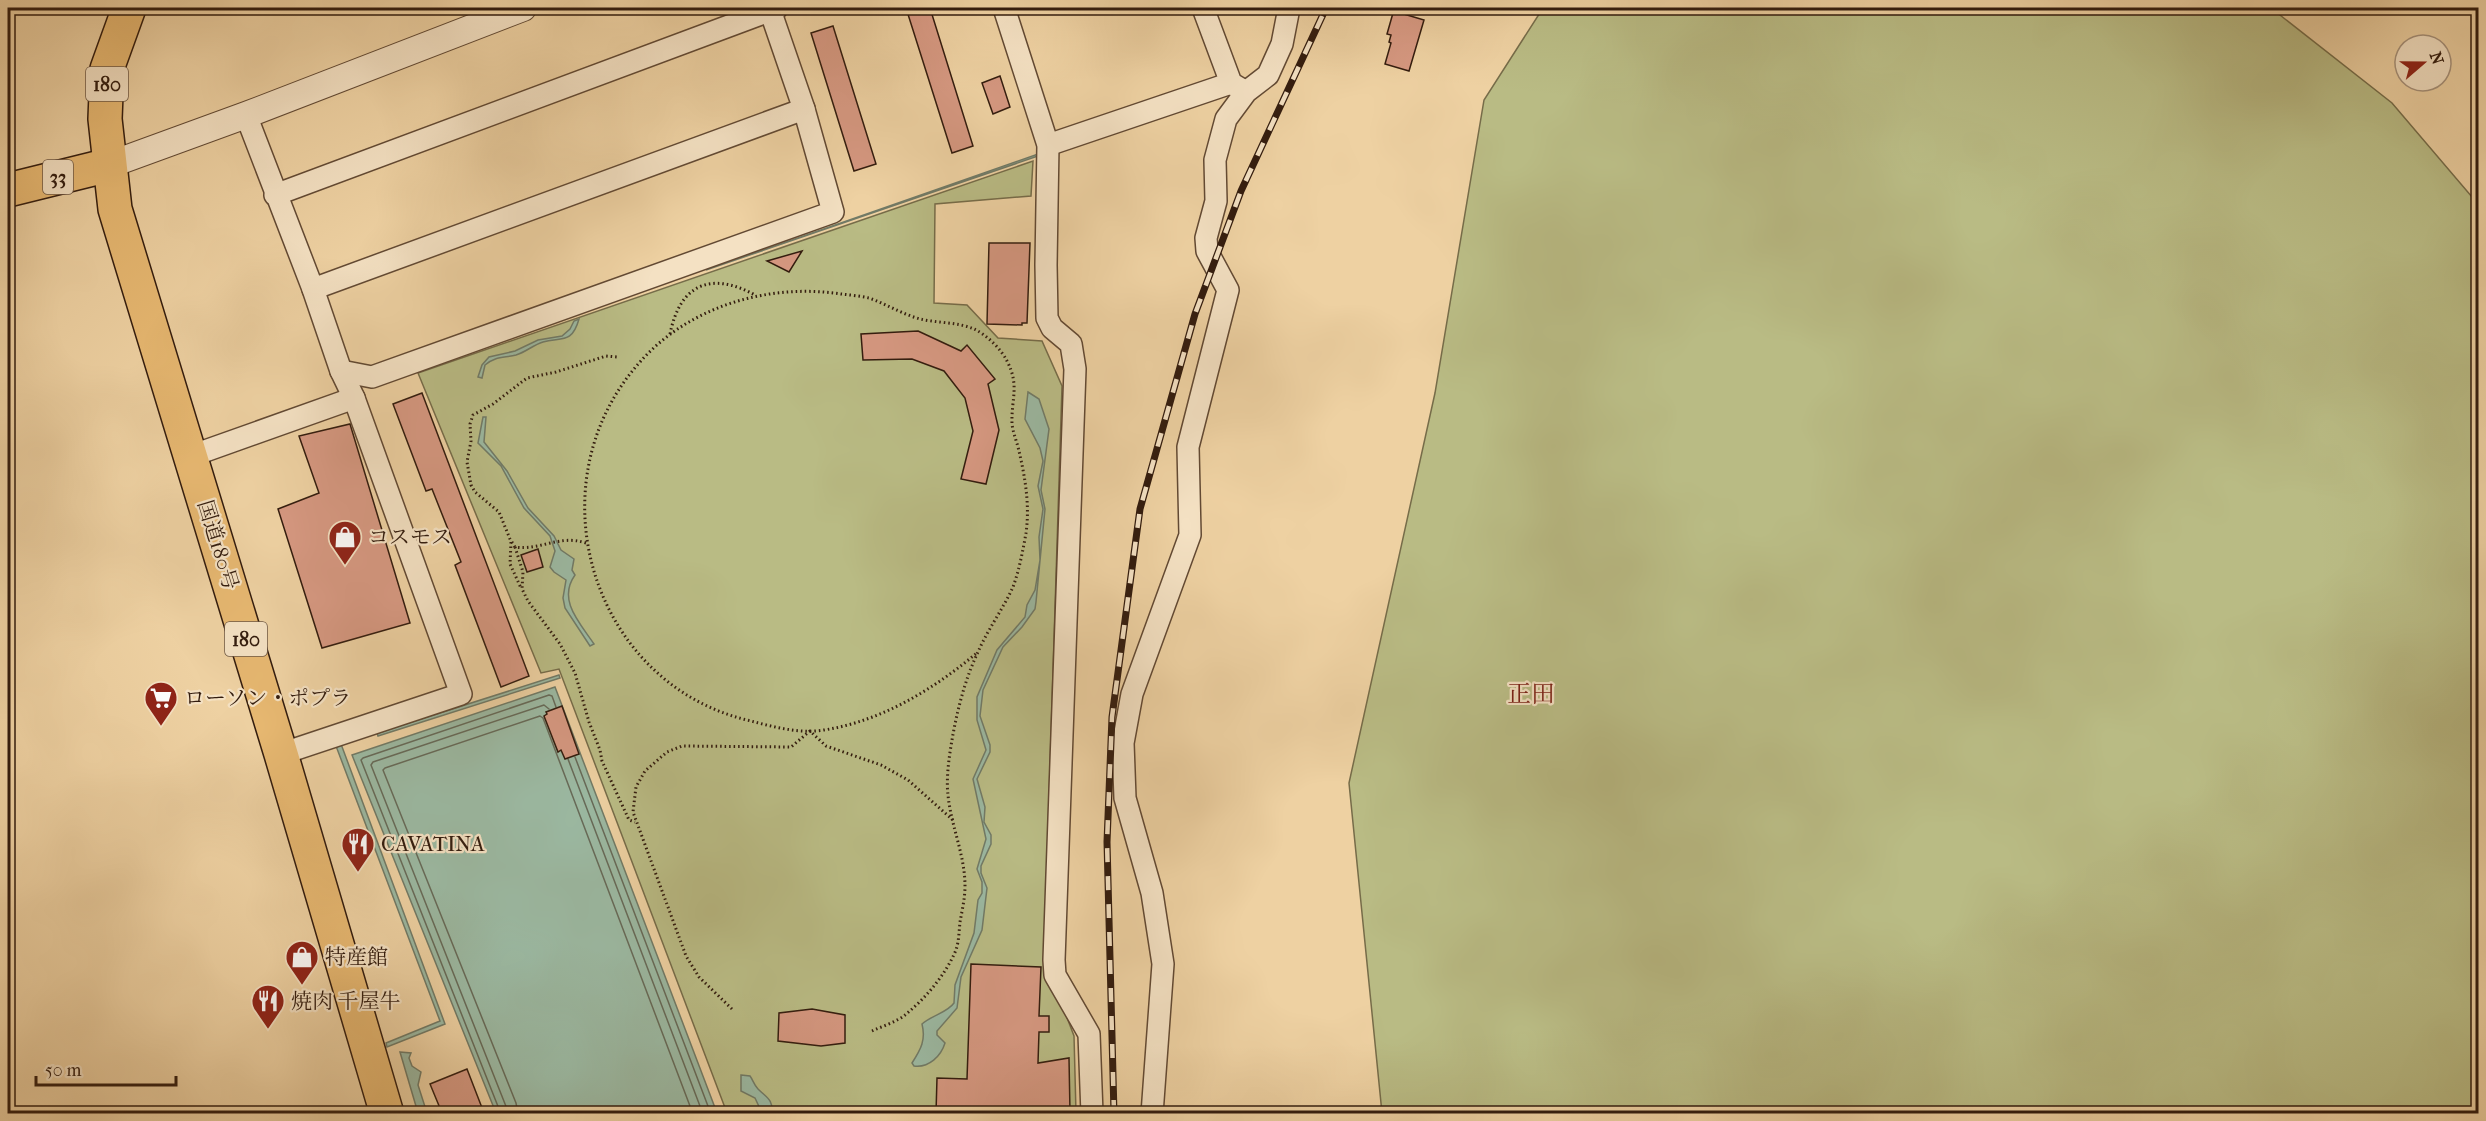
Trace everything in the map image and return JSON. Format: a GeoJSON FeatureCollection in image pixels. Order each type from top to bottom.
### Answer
{"type":"FeatureCollection","features":[{"type":"Feature","properties":{"kind":"main road","name":"国道180号"},"geometry":{"type":"LineString","coordinates":[[129,8],[107,69],[105,119],[115,209],[281,754],[378,1108]]}},
{"type":"Feature","properties":{"kind":"main road","name":"33"},"geometry":{"type":"LineString","coordinates":[[8,190],[109,165]]}},
{"type":"Feature","properties":{"kind":"street"},"geometry":{"type":"LineString","coordinates":[[109,165],[246,115],[523,8]]}},
{"type":"Feature","properties":{"kind":"street"},"geometry":{"type":"LineString","coordinates":[[1004,8],[1048,145],[1047,318],[1052,328],[1071,344],[1075,369],[1054,960],[1055,975],[1089,1034],[1092,1113]]}},
{"type":"Feature","properties":{"kind":"street"},"geometry":{"type":"LineString","coordinates":[[1152,1113],[1163,964],[1152,893],[1125,798],[1123,743],[1132,694],[1190,535],[1188,447],[1228,290],[1207,251],[1206,238],[1216,201],[1215,160],[1226,119],[1238,88],[1203,8]]}},
{"type":"Feature","properties":{"kind":"street"},"geometry":{"type":"LineString","coordinates":[[1048,145],[1238,88],[1268,75],[1282,44],[1289,8]]}},
{"type":"Feature","properties":{"kind":"street"},"geometry":{"type":"LineString","coordinates":[[275,195],[774,9],[833,212],[372,377],[341,371]]}},
{"type":"Feature","properties":{"kind":"street"},"geometry":{"type":"LineString","coordinates":[[313,289],[804,109]]}},
{"type":"Feature","properties":{"kind":"street"},"geometry":{"type":"LineString","coordinates":[[246,115],[313,289],[341,371],[354,398],[461,694],[281,754]]}},
{"type":"Feature","properties":{"kind":"street"},"geometry":{"type":"LineString","coordinates":[[191,456],[354,398]]}},
{"type":"Feature","properties":{"kind":"path"},"geometry":{"type":"LineString","coordinates":[[670,334],[681,302],[689,293],[708,284],[724,282],[737,285],[755,296]]}},
{"type":"Feature","properties":{"kind":"path"},"geometry":{"type":"LineString","coordinates":[[872,1031],[903,1017],[938,982],[957,947],[965,886],[947,793],[952,740],[965,686],[978,651],[1014,583],[1026,531],[1027,488],[1012,425],[1016,388],[1007,360],[993,342],[974,328],[915,318],[867,298],[832,292],[804,291],[755,296],[727,304],[670,334],[639,362],[619,389],[597,436],[587,466],[584,511],[587,543],[598,586],[614,622],[634,649],[676,688],[711,708],[739,718],[780,728],[821,730],[868,718],[896,707],[927,690],[978,651]]}},
{"type":"Feature","properties":{"kind":"path"},"geometry":{"type":"LineString","coordinates":[[522,590],[523,572],[500,512],[475,492],[471,485],[467,462],[471,441],[470,424],[473,415],[493,404],[527,378],[556,372],[606,356],[617,357]]}},
{"type":"Feature","properties":{"kind":"path"},"geometry":{"type":"LineString","coordinates":[[515,547],[533,547],[558,540],[587,543]]}},
{"type":"Feature","properties":{"kind":"path"},"geometry":{"type":"LineString","coordinates":[[511,542],[510,564],[515,578],[528,602],[561,644],[575,673],[605,771],[629,820],[636,822]]}},
{"type":"Feature","properties":{"kind":"path"},"geometry":{"type":"LineString","coordinates":[[810,731],[826,746],[881,765],[908,780],[953,820]]}},
{"type":"Feature","properties":{"kind":"path"},"geometry":{"type":"LineString","coordinates":[[732,1009],[699,977],[686,956],[633,812],[636,787],[653,762],[667,752],[682,746],[791,747],[810,731]]}},
{"type":"Feature","properties":{"kind":"green space"},"geometry":{"type":"Polygon","coordinates":[[[1543,8],[2271,8],[2392,103],[2478,204],[2478,1113],[1382,1113],[1349,783],[1435,393],[1484,100],[1543,8]]]}},
{"type":"Feature","properties":{"kind":"green space"},"geometry":{"type":"Polygon","coordinates":[[[1033,161],[1031,196],[935,204],[934,303],[967,305],[998,338],[1042,341],[1062,386],[1044,957],[1074,1036],[1076,1113],[727,1113],[559,669],[541,673],[418,373],[1033,161]]]}},
{"type":"Feature","properties":{"kind":"water"},"geometry":{"type":"Polygon","coordinates":[[[1038,154],[1038,156],[706,270],[1038,154]]]}},
{"type":"Feature","properties":{"kind":"water"},"geometry":{"type":"Polygon","coordinates":[[[579,319],[570,336],[543,342],[516,355],[493,360],[485,365],[482,378],[478,377],[482,365],[489,357],[515,351],[538,340],[562,336],[570,329],[574,321],[579,319]]]}},
{"type":"Feature","properties":{"kind":"water"},"geometry":{"type":"Polygon","coordinates":[[[1028,392],[1039,399],[1049,429],[1041,490],[1045,509],[1036,602],[1035,609],[1003,647],[983,690],[980,716],[990,745],[990,752],[977,779],[985,807],[984,822],[991,835],[991,844],[981,866],[981,873],[987,888],[982,930],[961,977],[957,1008],[937,1031],[937,1035],[945,1043],[943,1048],[929,1063],[914,1066],[912,1063],[923,1040],[922,1024],[954,1003],[955,985],[974,933],[978,900],[982,893],[982,882],[977,869],[986,839],[973,779],[986,750],[977,720],[977,697],[997,650],[1025,617],[1027,605],[1035,590],[1040,560],[1039,537],[1043,509],[1038,486],[1043,461],[1040,448],[1025,419],[1028,392]]]}},
{"type":"Feature","properties":{"kind":"water"},"geometry":{"type":"Polygon","coordinates":[[[483,417],[486,417],[484,442],[507,471],[528,508],[554,536],[561,550],[574,559],[572,570],[575,575],[568,593],[569,602],[577,620],[594,644],[590,646],[565,608],[563,598],[566,580],[550,567],[555,551],[550,536],[524,508],[501,466],[478,443],[483,417]]]}},
{"type":"Feature","properties":{"kind":"water"},"geometry":{"type":"Polygon","coordinates":[[[559,675],[560,678],[378,736],[377,733],[559,675]]]}},
{"type":"Feature","properties":{"kind":"water"},"geometry":{"type":"Polygon","coordinates":[[[555,687],[717,1113],[496,1113],[352,755],[555,687]]]}},
{"type":"Feature","properties":{"kind":"water"},"geometry":{"type":"Polygon","coordinates":[[[341,744],[445,1024],[387,1047],[386,1043],[440,1021],[336,746],[341,744]]]}},
{"type":"Feature","properties":{"kind":"water"},"geometry":{"type":"Polygon","coordinates":[[[400,1052],[411,1053],[409,1058],[412,1066],[421,1072],[418,1085],[427,1113],[418,1113],[400,1052]]]}},
{"type":"Feature","properties":{"kind":"water"},"geometry":{"type":"Polygon","coordinates":[[[741,1075],[750,1076],[770,1102],[772,1113],[762,1113],[755,1098],[741,1091],[741,1075]]]}},
{"type":"Feature","properties":{"kind":"building"},"geometry":{"type":"Polygon","coordinates":[[[906,8],[930,8],[973,146],[952,153],[906,8]]]}},
{"type":"Feature","properties":{"kind":"building"},"geometry":{"type":"Polygon","coordinates":[[[1397,12],[1424,20],[1409,71],[1385,64],[1391,43],[1389,42],[1391,35],[1387,34],[1393,13],[1397,14],[1397,12]]]}},
{"type":"Feature","properties":{"kind":"building"},"geometry":{"type":"Polygon","coordinates":[[[833,26],[876,164],[854,171],[811,33],[833,26]]]}},
{"type":"Feature","properties":{"kind":"building"},"geometry":{"type":"Polygon","coordinates":[[[1000,76],[1010,107],[993,114],[982,83],[1000,76]]]}},
{"type":"Feature","properties":{"kind":"building"},"geometry":{"type":"Polygon","coordinates":[[[989,243],[1030,243],[1027,323],[1022,323],[1022,325],[987,324],[989,243]]]}},
{"type":"Feature","properties":{"kind":"building"},"geometry":{"type":"Polygon","coordinates":[[[802,251],[789,272],[767,261],[802,251]]]}},
{"type":"Feature","properties":{"kind":"building"},"geometry":{"type":"Polygon","coordinates":[[[918,331],[961,351],[967,345],[995,379],[988,384],[999,430],[986,484],[961,479],[973,431],[965,398],[944,371],[912,359],[863,360],[861,334],[918,331]]]}},
{"type":"Feature","properties":{"kind":"building"},"geometry":{"type":"Polygon","coordinates":[[[422,393],[529,676],[501,687],[455,565],[461,562],[432,489],[426,491],[393,404],[422,393]]]}},
{"type":"Feature","properties":{"kind":"building","name":"コスモス"},"geometry":{"type":"Polygon","coordinates":[[[350,424],[410,623],[322,648],[278,509],[319,493],[299,436],[350,424]]]}},
{"type":"Feature","properties":{"kind":"building"},"geometry":{"type":"Polygon","coordinates":[[[538,549],[543,567],[527,572],[521,555],[538,549]]]}},
{"type":"Feature","properties":{"kind":"building"},"geometry":{"type":"Polygon","coordinates":[[[562,706],[579,754],[565,759],[561,750],[558,752],[544,716],[546,712],[562,706]]]}},
{"type":"Feature","properties":{"kind":"building"},"geometry":{"type":"Polygon","coordinates":[[[971,964],[1041,967],[1039,1016],[1049,1016],[1049,1032],[1039,1032],[1038,1063],[1069,1058],[1070,1113],[936,1113],[937,1078],[967,1079],[971,964]]]}},
{"type":"Feature","properties":{"kind":"building"},"geometry":{"type":"Polygon","coordinates":[[[812,1009],[845,1015],[845,1043],[821,1046],[778,1041],[779,1013],[812,1009]]]}},
{"type":"Feature","properties":{"kind":"building"},"geometry":{"type":"Polygon","coordinates":[[[467,1069],[484,1113],[442,1113],[430,1084],[467,1069]]]}},
{"type":"Feature","properties":{"kind":"railway"},"geometry":{"type":"LineString","coordinates":[[1114,1114],[1107,842],[1112,717],[1140,509],[1195,314],[1241,191],[1326,8]]}},
{"type":"Feature","properties":{"kind":"place","name":"コスモス"},"geometry":{"type":"Point","coordinates":[345,566]}},
{"type":"Feature","properties":{"kind":"place","name":"ローソン・ポプラ"},"geometry":{"type":"Point","coordinates":[161,727]}},
{"type":"Feature","properties":{"kind":"place","name":"CAVATINA"},"geometry":{"type":"Point","coordinates":[358,873]}},
{"type":"Feature","properties":{"kind":"place","name":"特産館"},"geometry":{"type":"Point","coordinates":[302,986]}},
{"type":"Feature","properties":{"kind":"place","name":"焼肉 千屋牛"},"geometry":{"type":"Point","coordinates":[268,1030]}},
{"type":"Feature","properties":{"kind":"district","name":"正田"},"geometry":{"type":"Point","coordinates":[1531,694]}}]}
